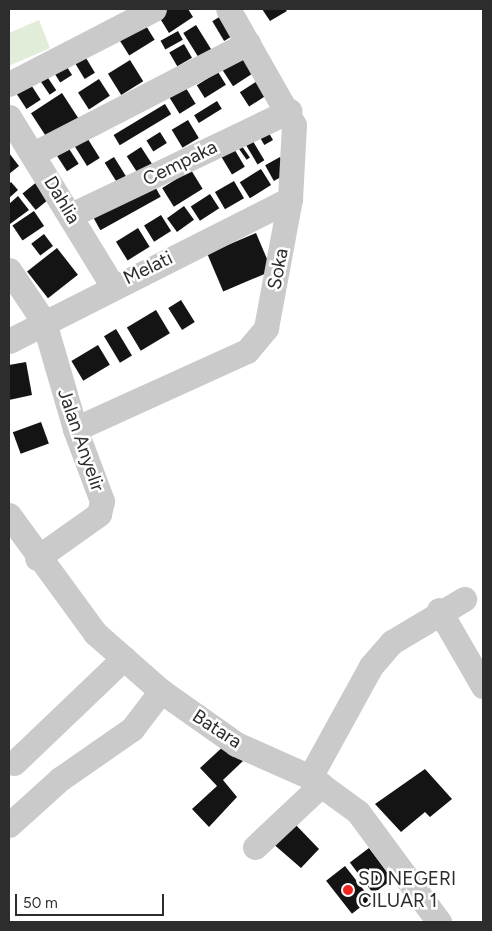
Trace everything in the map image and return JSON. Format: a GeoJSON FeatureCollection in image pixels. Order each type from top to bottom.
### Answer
{"type":"FeatureCollection","features":[{"type":"Feature","properties":{"kind":"street"},"geometry":{"type":"LineString","coordinates":[[9,84],[154,9]]}},
{"type":"Feature","properties":{"kind":"street","name":"Soka"},"geometry":{"type":"LineString","coordinates":[[75,429],[258,343],[280,265],[290,199],[294,125],[289,111],[228,9]]}},
{"type":"Feature","properties":{"kind":"street"},"geometry":{"type":"LineString","coordinates":[[33,154],[248,43]]}},
{"type":"Feature","properties":{"kind":"street","name":"Cempaka"},"geometry":{"type":"LineString","coordinates":[[71,215],[289,111]]}},
{"type":"Feature","properties":{"kind":"street","name":"Dahlia"},"geometry":{"type":"LineString","coordinates":[[9,117],[71,215],[112,285]]}},
{"type":"Feature","properties":{"kind":"street","name":"Melati"},"geometry":{"type":"LineString","coordinates":[[9,342],[112,285],[290,199]]}},
{"type":"Feature","properties":{"kind":"street","name":"Jalan Anyelir"},"geometry":{"type":"LineString","coordinates":[[9,270],[44,322],[75,429],[102,507],[99,514],[37,558]]}},
{"type":"Feature","properties":{"kind":"street","name":"Batara"},"geometry":{"type":"LineString","coordinates":[[9,515],[37,558],[95,633],[161,691],[236,744],[315,781],[358,812],[439,922]]}},
{"type":"Feature","properties":{"kind":"street"},"geometry":{"type":"LineString","coordinates":[[255,847],[315,781],[371,666],[392,642],[439,610],[464,599]]}},
{"type":"Feature","properties":{"kind":"street"},"geometry":{"type":"LineString","coordinates":[[439,610],[483,686]]}},
{"type":"Feature","properties":{"kind":"street"},"geometry":{"type":"LineString","coordinates":[[14,763],[124,658]]}},
{"type":"Feature","properties":{"kind":"street"},"geometry":{"type":"LineString","coordinates":[[9,825],[60,780],[132,729],[161,691]]}},
{"type":"Feature","properties":{"kind":"green space"},"geometry":{"type":"Polygon","coordinates":[[[39,20],[50,48],[9,66],[9,33],[39,20]]]}},
{"type":"Feature","properties":{"kind":"building"},"geometry":{"type":"Polygon","coordinates":[[[160,9],[188,9],[193,17],[169,33],[156,12],[160,9]]]}},
{"type":"Feature","properties":{"kind":"building"},"geometry":{"type":"Polygon","coordinates":[[[262,9],[285,9],[287,11],[270,21],[262,9]]]}},
{"type":"Feature","properties":{"kind":"building"},"geometry":{"type":"Polygon","coordinates":[[[226,13],[238,33],[224,41],[212,21],[226,13]]]}},
{"type":"Feature","properties":{"kind":"building"},"geometry":{"type":"Polygon","coordinates":[[[143,21],[155,40],[129,56],[118,37],[143,21]]]}},
{"type":"Feature","properties":{"kind":"building"},"geometry":{"type":"Polygon","coordinates":[[[196,25],[212,51],[200,59],[183,33],[196,25]]]}},
{"type":"Feature","properties":{"kind":"building"},"geometry":{"type":"Polygon","coordinates":[[[178,31],[183,40],[165,49],[161,41],[178,31]]]}},
{"type":"Feature","properties":{"kind":"building"},"geometry":{"type":"Polygon","coordinates":[[[184,44],[192,58],[177,66],[169,52],[184,44]]]}},
{"type":"Feature","properties":{"kind":"building"},"geometry":{"type":"Polygon","coordinates":[[[80,48],[95,73],[85,79],[70,54],[80,48]]]}},
{"type":"Feature","properties":{"kind":"building"},"geometry":{"type":"Polygon","coordinates":[[[249,52],[260,69],[233,86],[222,69],[249,52]]]}},
{"type":"Feature","properties":{"kind":"building"},"geometry":{"type":"Polygon","coordinates":[[[62,59],[72,75],[60,83],[50,66],[62,59]]]}},
{"type":"Feature","properties":{"kind":"building"},"geometry":{"type":"Polygon","coordinates":[[[130,60],[143,81],[121,95],[108,74],[130,60]]]}},
{"type":"Feature","properties":{"kind":"building"},"geometry":{"type":"Polygon","coordinates":[[[44,72],[56,90],[50,95],[37,76],[44,72]]]}},
{"type":"Feature","properties":{"kind":"building"},"geometry":{"type":"Polygon","coordinates":[[[218,72],[226,85],[205,98],[197,85],[218,72]]]}},
{"type":"Feature","properties":{"kind":"building"},"geometry":{"type":"Polygon","coordinates":[[[265,76],[274,90],[249,107],[240,92],[265,76]]]}},
{"type":"Feature","properties":{"kind":"building"},"geometry":{"type":"Polygon","coordinates":[[[26,77],[41,100],[26,109],[12,86],[26,77]]]}},
{"type":"Feature","properties":{"kind":"building"},"geometry":{"type":"Polygon","coordinates":[[[99,79],[110,96],[89,109],[78,93],[99,79]]]}},
{"type":"Feature","properties":{"kind":"building"},"geometry":{"type":"Polygon","coordinates":[[[184,85],[196,104],[180,114],[168,95],[184,85]]]}},
{"type":"Feature","properties":{"kind":"building"},"geometry":{"type":"Polygon","coordinates":[[[62,93],[78,118],[47,138],[31,113],[62,93]]]}},
{"type":"Feature","properties":{"kind":"building"},"geometry":{"type":"Polygon","coordinates":[[[217,101],[222,109],[199,123],[194,115],[217,101]]]}},
{"type":"Feature","properties":{"kind":"building"},"geometry":{"type":"Polygon","coordinates":[[[165,104],[171,114],[120,145],[114,135],[165,104]]]}},
{"type":"Feature","properties":{"kind":"building"},"geometry":{"type":"Polygon","coordinates":[[[188,120],[199,138],[183,148],[172,130],[188,120]]]}},
{"type":"Feature","properties":{"kind":"building"},"geometry":{"type":"Polygon","coordinates":[[[266,128],[273,140],[264,145],[257,133],[266,128]]]}},
{"type":"Feature","properties":{"kind":"building"},"geometry":{"type":"Polygon","coordinates":[[[160,132],[167,143],[153,152],[146,140],[160,132]]]}},
{"type":"Feature","properties":{"kind":"building"},"geometry":{"type":"Polygon","coordinates":[[[86,136],[100,158],[87,166],[73,144],[86,136]]]}},
{"type":"Feature","properties":{"kind":"building"},"geometry":{"type":"Polygon","coordinates":[[[251,138],[264,160],[258,164],[244,142],[251,138]]]}},
{"type":"Feature","properties":{"kind":"building"},"geometry":{"type":"Polygon","coordinates":[[[64,141],[79,164],[67,171],[52,149],[64,141]]]}},
{"type":"Feature","properties":{"kind":"building"},"geometry":{"type":"Polygon","coordinates":[[[239,142],[250,158],[247,160],[236,144],[239,142]]]}},
{"type":"Feature","properties":{"kind":"building"},"geometry":{"type":"Polygon","coordinates":[[[141,147],[152,164],[138,173],[127,156],[141,147]]]}},
{"type":"Feature","properties":{"kind":"building"},"geometry":{"type":"Polygon","coordinates":[[[233,147],[245,167],[232,174],[220,155],[233,147]]]}},
{"type":"Feature","properties":{"kind":"building"},"geometry":{"type":"Polygon","coordinates":[[[9,153],[19,166],[9,174],[9,153]]]}},
{"type":"Feature","properties":{"kind":"building"},"geometry":{"type":"Polygon","coordinates":[[[114,157],[127,178],[118,184],[105,163],[114,157]]]}},
{"type":"Feature","properties":{"kind":"building"},"geometry":{"type":"Polygon","coordinates":[[[280,157],[289,173],[274,181],[265,165],[280,157]]]}},
{"type":"Feature","properties":{"kind":"building"},"geometry":{"type":"Polygon","coordinates":[[[261,169],[271,185],[250,198],[240,182],[261,169]]]}},
{"type":"Feature","properties":{"kind":"building"},"geometry":{"type":"Polygon","coordinates":[[[191,170],[203,189],[174,207],[162,188],[191,170]]]}},
{"type":"Feature","properties":{"kind":"building"},"geometry":{"type":"Polygon","coordinates":[[[38,181],[51,197],[36,210],[22,194],[38,181]]]}},
{"type":"Feature","properties":{"kind":"building"},"geometry":{"type":"Polygon","coordinates":[[[152,181],[161,197],[100,230],[92,214],[152,181]]]}},
{"type":"Feature","properties":{"kind":"building"},"geometry":{"type":"Polygon","coordinates":[[[234,181],[244,198],[225,209],[215,192],[234,181]]]}},
{"type":"Feature","properties":{"kind":"building"},"geometry":{"type":"Polygon","coordinates":[[[11,182],[18,190],[9,198],[9,184],[11,182]]]}},
{"type":"Feature","properties":{"kind":"building"},"geometry":{"type":"Polygon","coordinates":[[[210,194],[219,208],[200,221],[191,207],[210,194]]]}},
{"type":"Feature","properties":{"kind":"building"},"geometry":{"type":"Polygon","coordinates":[[[18,196],[29,210],[10,224],[9,204],[18,196]]]}},
{"type":"Feature","properties":{"kind":"building"},"geometry":{"type":"Polygon","coordinates":[[[184,206],[194,220],[177,232],[167,218],[184,206]]]}},
{"type":"Feature","properties":{"kind":"building"},"geometry":{"type":"Polygon","coordinates":[[[34,211],[44,226],[23,240],[12,226],[34,211]]]}},
{"type":"Feature","properties":{"kind":"building"},"geometry":{"type":"Polygon","coordinates":[[[161,215],[171,231],[154,242],[144,226],[161,215]]]}},
{"type":"Feature","properties":{"kind":"building"},"geometry":{"type":"Polygon","coordinates":[[[138,228],[150,247],[128,260],[116,242],[138,228]]]}},
{"type":"Feature","properties":{"kind":"building"},"geometry":{"type":"Polygon","coordinates":[[[256,233],[272,271],[223,291],[207,254],[256,233]]]}},
{"type":"Feature","properties":{"kind":"building"},"geometry":{"type":"Polygon","coordinates":[[[44,234],[53,246],[40,256],[31,244],[44,234]]]}},
{"type":"Feature","properties":{"kind":"building"},"geometry":{"type":"Polygon","coordinates":[[[57,248],[78,275],[48,298],[27,271],[57,248]]]}},
{"type":"Feature","properties":{"kind":"building"},"geometry":{"type":"Polygon","coordinates":[[[181,300],[195,322],[182,330],[168,308],[181,300]]]}},
{"type":"Feature","properties":{"kind":"building"},"geometry":{"type":"Polygon","coordinates":[[[156,310],[170,333],[141,351],[127,328],[156,310]]]}},
{"type":"Feature","properties":{"kind":"building"},"geometry":{"type":"Polygon","coordinates":[[[116,329],[132,356],[120,363],[104,336],[116,329]]]}},
{"type":"Feature","properties":{"kind":"building"},"geometry":{"type":"Polygon","coordinates":[[[98,345],[110,365],[83,381],[71,361],[98,345]]]}},
{"type":"Feature","properties":{"kind":"building"},"geometry":{"type":"Polygon","coordinates":[[[26,362],[32,395],[9,400],[9,365],[26,362]]]}},
{"type":"Feature","properties":{"kind":"building"},"geometry":{"type":"Polygon","coordinates":[[[41,422],[49,444],[21,454],[13,432],[41,422]]]}},
{"type":"Feature","properties":{"kind":"building"},"geometry":{"type":"Polygon","coordinates":[[[227,743],[243,761],[223,780],[237,797],[209,827],[192,809],[217,786],[200,768],[227,743]]]}},
{"type":"Feature","properties":{"kind":"building"},"geometry":{"type":"Polygon","coordinates":[[[425,769],[452,799],[430,817],[425,812],[401,832],[375,804],[425,769]]]}},
{"type":"Feature","properties":{"kind":"building"},"geometry":{"type":"Polygon","coordinates":[[[293,822],[319,849],[301,868],[271,842],[293,822]]]}},
{"type":"Feature","properties":{"kind":"building","name":"SD NEGERI CILUAR 1"},"geometry":{"type":"Polygon","coordinates":[[[369,848],[392,879],[373,894],[350,862],[369,848]]]}},
{"type":"Feature","properties":{"kind":"building","name":"SD NEGERI CILUAR 1"},"geometry":{"type":"Polygon","coordinates":[[[345,866],[371,899],[352,914],[326,881],[345,866]]]}},
{"type":"Feature","properties":{"kind":"place","name":"SD NEGERI CILUAR 1"},"geometry":{"type":"Point","coordinates":[348,890]}}]}
